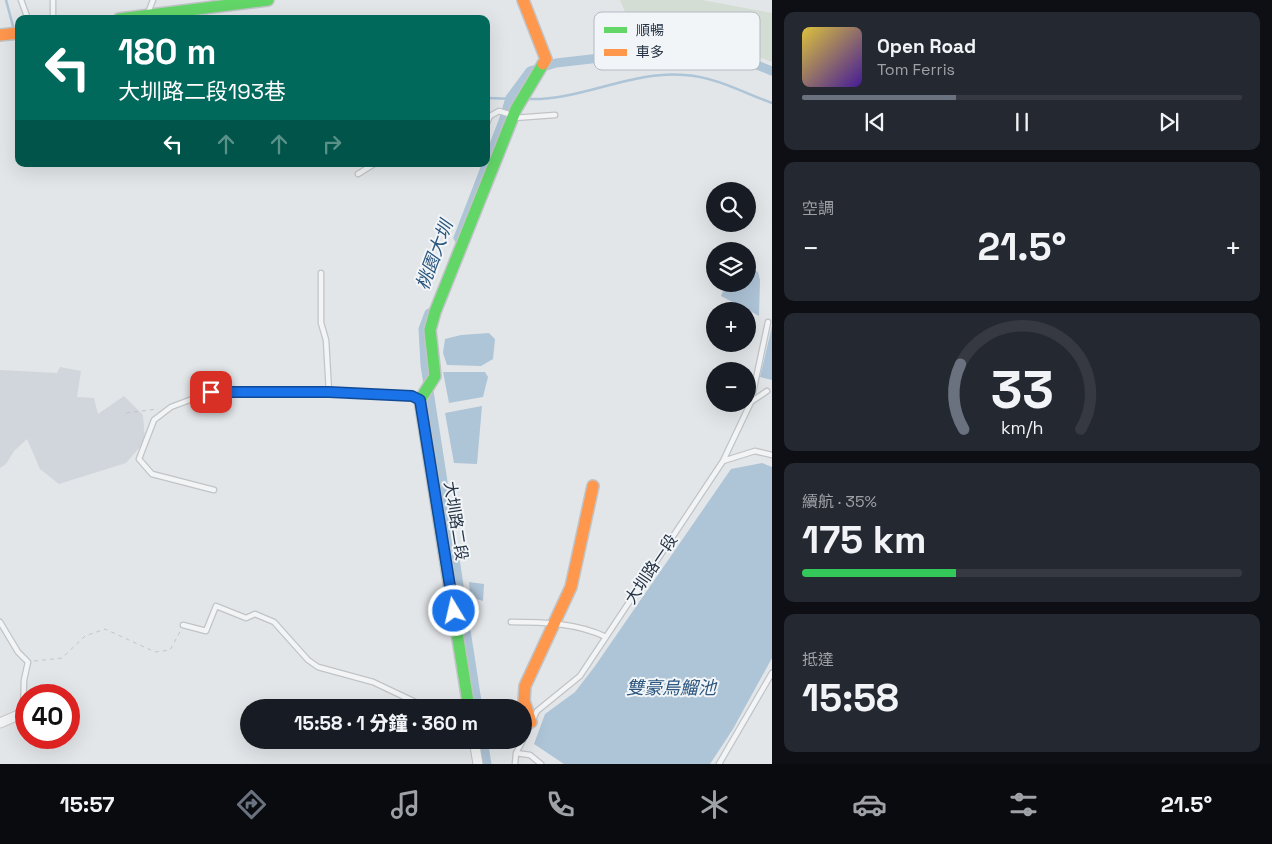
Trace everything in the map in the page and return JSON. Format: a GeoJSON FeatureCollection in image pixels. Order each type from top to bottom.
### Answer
{"type":"FeatureCollection","features":[{"type":"Feature","properties":{"kind":"street"},"geometry":{"type":"LineString","coordinates":[[148,15],[237,2],[268,0]]}},
{"type":"Feature","properties":{"kind":"street"},"geometry":{"type":"LineString","coordinates":[[420,400],[432,384],[435,376],[430,330],[513,114],[546,60],[523,0]]}},
{"type":"Feature","properties":{"kind":"street"},"geometry":{"type":"LineString","coordinates":[[0,35],[15,33]]}},
{"type":"Feature","properties":{"kind":"street","name":"大圳路二段"},"geometry":{"type":"LineString","coordinates":[[420,400],[468,699]]}},
{"type":"Feature","properties":{"kind":"street"},"geometry":{"type":"LineString","coordinates":[[524,699],[525,686],[572,587],[593,486]]}},
{"type":"Feature","properties":{"kind":"street"},"geometry":{"type":"LineString","coordinates":[[0,723],[15,716]]}},
{"type":"Feature","properties":{"kind":"street"},"geometry":{"type":"LineString","coordinates":[[476,749],[478,764]]}},
{"type":"Feature","properties":{"kind":"lane"},"geometry":{"type":"LineString","coordinates":[[22,0],[27,15]]}},
{"type":"Feature","properties":{"kind":"lane"},"geometry":{"type":"LineString","coordinates":[[53,0],[54,15]]}},
{"type":"Feature","properties":{"kind":"lane"},"geometry":{"type":"LineString","coordinates":[[148,15],[153,0]]}},
{"type":"Feature","properties":{"kind":"lane"},"geometry":{"type":"LineString","coordinates":[[490,116],[500,112],[555,115]]}},
{"type":"Feature","properties":{"kind":"lane"},"geometry":{"type":"LineString","coordinates":[[358,174],[369,167]]}},
{"type":"Feature","properties":{"kind":"lane"},"geometry":{"type":"LineString","coordinates":[[321,273],[321,323],[326,340],[329,392]]}},
{"type":"Feature","properties":{"kind":"lane","name":"大圳路一段"},"geometry":{"type":"LineString","coordinates":[[756,378],[768,322]]}},
{"type":"Feature","properties":{"kind":"lane"},"geometry":{"type":"LineString","coordinates":[[756,399],[767,391]]}},
{"type":"Feature","properties":{"kind":"lane"},"geometry":{"type":"LineString","coordinates":[[214,490],[171,481],[152,474],[139,459],[154,420],[171,407],[211,392],[329,392],[412,396],[420,400]]}},
{"type":"Feature","properties":{"kind":"lane","name":"大圳路一段"},"geometry":{"type":"LineString","coordinates":[[532,722],[537,711],[580,676],[723,461],[746,412]]}},
{"type":"Feature","properties":{"kind":"lane"},"geometry":{"type":"LineString","coordinates":[[723,461],[755,451],[772,455]]}},
{"type":"Feature","properties":{"kind":"lane"},"geometry":{"type":"LineString","coordinates":[[183,625],[206,630],[216,606],[246,618],[255,614],[274,622],[308,660],[318,668],[373,682],[409,699]]}},
{"type":"Feature","properties":{"kind":"lane"},"geometry":{"type":"LineString","coordinates":[[0,622],[18,652],[28,662],[24,684]]}},
{"type":"Feature","properties":{"kind":"lane"},"geometry":{"type":"LineString","coordinates":[[511,622],[555,624],[597,633],[606,637]]}},
{"type":"Feature","properties":{"kind":"lane"},"geometry":{"type":"LineString","coordinates":[[720,764],[772,673]]}},
{"type":"Feature","properties":{"kind":"lane","name":"大圳路一段"},"geometry":{"type":"LineString","coordinates":[[515,764],[518,749]]}},
{"type":"Feature","properties":{"kind":"lane"},"geometry":{"type":"LineString","coordinates":[[516,753],[530,755],[541,764]]}},
{"type":"Feature","properties":{"kind":"path"},"geometry":{"type":"LineString","coordinates":[[126,413],[171,407]]}},
{"type":"Feature","properties":{"kind":"path"},"geometry":{"type":"LineString","coordinates":[[28,662],[62,658],[85,636],[105,629],[155,652],[170,650],[183,625]]}},
{"type":"Feature","properties":{"kind":"shaded area"},"geometry":{"type":"Polygon","coordinates":[[[620,0],[702,0],[772,13],[772,62],[760,57],[760,12],[625,12],[620,0]]]}},
{"type":"Feature","properties":{"kind":"shaded area"},"geometry":{"type":"Polygon","coordinates":[[[60,367],[81,371],[77,397],[94,398],[98,414],[124,396],[143,415],[145,441],[126,463],[59,484],[40,469],[27,439],[14,451],[6,464],[0,468],[0,370],[57,373],[60,367]]]}},
{"type":"Feature","properties":{"kind":"water"},"geometry":{"type":"Polygon","coordinates":[[[756,271],[758,272],[760,280],[759,316],[756,314],[756,302],[732,302],[721,296],[723,292],[756,292],[756,271]]]}},
{"type":"Feature","properties":{"kind":"water"},"geometry":{"type":"Polygon","coordinates":[[[772,326],[772,380],[760,377],[772,326]]]}},
{"type":"Feature","properties":{"kind":"water"},"geometry":{"type":"Polygon","coordinates":[[[489,333],[495,339],[493,359],[481,366],[447,365],[443,353],[445,339],[461,335],[489,333]]]}},
{"type":"Feature","properties":{"kind":"water"},"geometry":{"type":"Polygon","coordinates":[[[443,372],[485,372],[488,377],[483,397],[449,403],[443,372]]]}},
{"type":"Feature","properties":{"kind":"water"},"geometry":{"type":"Polygon","coordinates":[[[482,406],[477,464],[454,463],[445,413],[482,406]]]}},
{"type":"Feature","properties":{"kind":"water","name":"雙豪烏鰡池"},"geometry":{"type":"Polygon","coordinates":[[[762,463],[772,467],[772,658],[733,729],[710,764],[564,764],[534,744],[545,714],[575,692],[595,666],[731,469],[762,463]]]}},
{"type":"Feature","properties":{"kind":"water"},"geometry":{"type":"Polygon","coordinates":[[[469,582],[484,584],[483,601],[470,597],[469,582]]]}},
{"type":"Feature","properties":{"kind":"waterway"},"geometry":{"type":"LineString","coordinates":[[6,0],[14,30]]}},
{"type":"Feature","properties":{"kind":"waterway","name":"桃園大圳"},"geometry":{"type":"LineString","coordinates":[[490,155],[510,98],[530,71],[556,63],[594,59]]}},
{"type":"Feature","properties":{"kind":"waterway","name":"桃園大圳"},"geometry":{"type":"LineString","coordinates":[[760,66],[772,71]]}},
{"type":"Feature","properties":{"kind":"waterway"},"geometry":{"type":"LineString","coordinates":[[528,99],[567,95],[646,77],[685,75],[719,82],[772,103]]}},
{"type":"Feature","properties":{"kind":"waterway"},"geometry":{"type":"LineString","coordinates":[[490,98],[517,99]]}},
{"type":"Feature","properties":{"kind":"waterway","name":"桃園大圳"},"geometry":{"type":"LineString","coordinates":[[458,238],[485,167]]}},
{"type":"Feature","properties":{"kind":"waterway","name":"桃園大圳"},"geometry":{"type":"LineString","coordinates":[[429,313],[423,329],[425,365],[477,699]]}},
{"type":"Feature","properties":{"kind":"waterway","name":"桃園大圳"},"geometry":{"type":"LineString","coordinates":[[484,749],[487,764]]}},
{"type":"Feature","properties":{"kind":"traffic: fast"},"geometry":{"type":"LineString","coordinates":[[150,15],[268,0]]}},
{"type":"Feature","properties":{"kind":"traffic: fast"},"geometry":{"type":"LineString","coordinates":[[468,699],[420,400],[435,376],[430,330],[435,312],[516,109],[543,64]]}},
{"type":"Feature","properties":{"kind":"traffic: slow"},"geometry":{"type":"LineString","coordinates":[[523,0],[546,59],[543,64]]}},
{"type":"Feature","properties":{"kind":"traffic: slow"},"geometry":{"type":"LineString","coordinates":[[0,35],[15,33]]}},
{"type":"Feature","properties":{"kind":"traffic: slow"},"geometry":{"type":"LineString","coordinates":[[524,699],[525,686],[571,587],[593,486]]}},
{"type":"Feature","properties":{"kind":"route"},"geometry":{"type":"LineString","coordinates":[[211,392],[329,392],[412,396],[420,400],[454,611]]}}]}
